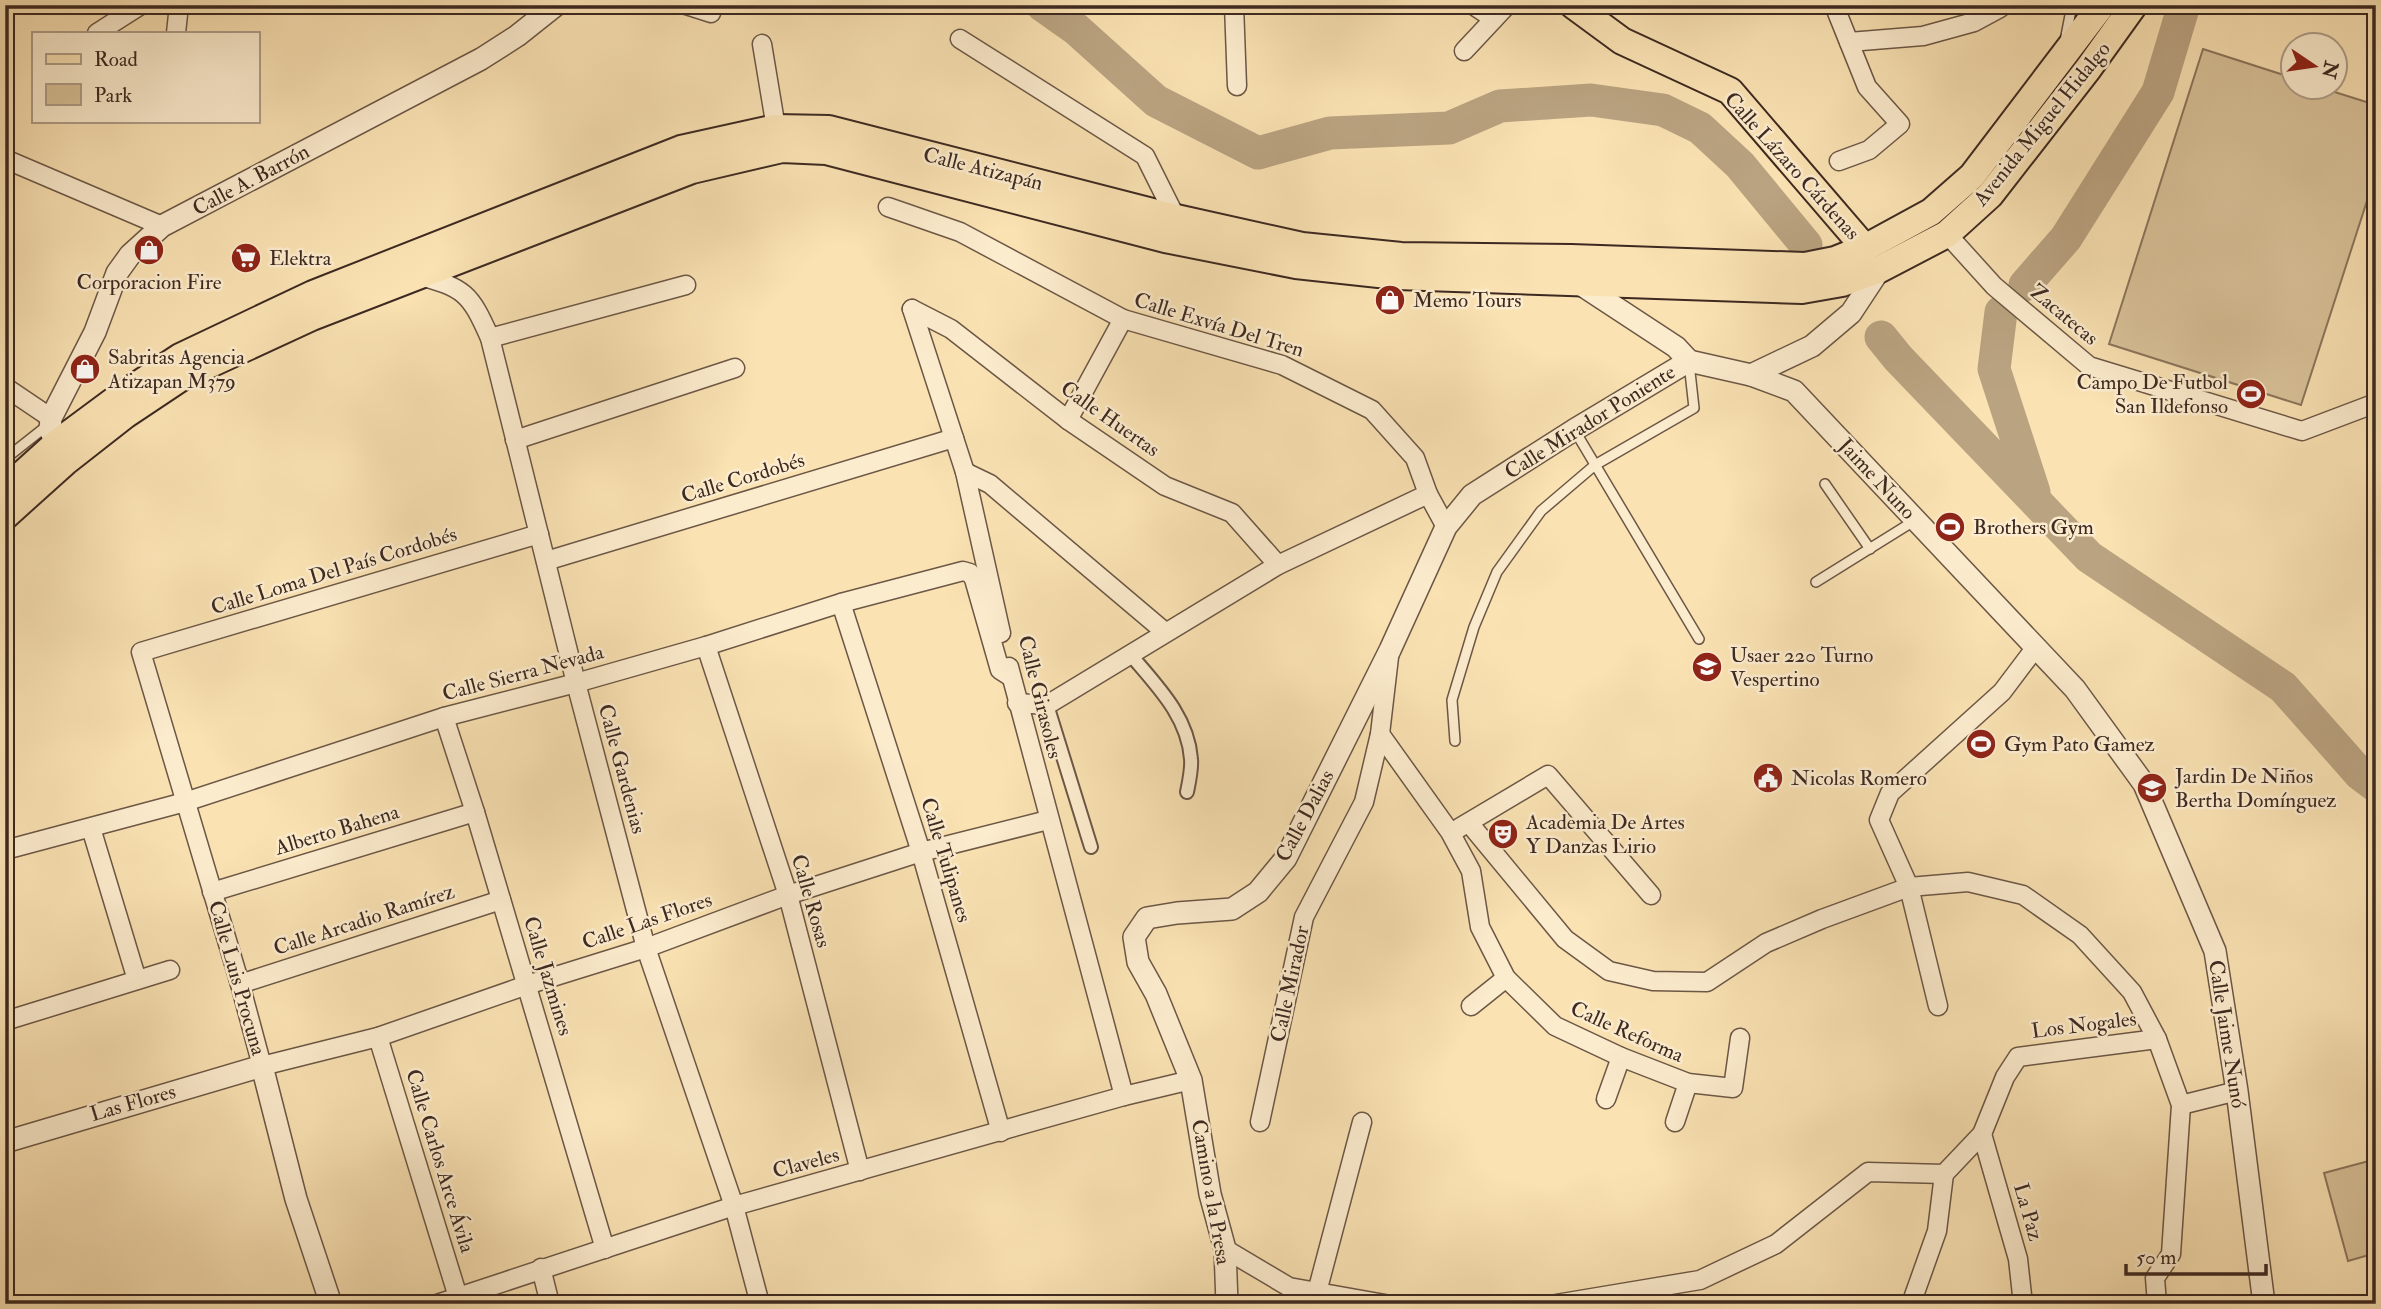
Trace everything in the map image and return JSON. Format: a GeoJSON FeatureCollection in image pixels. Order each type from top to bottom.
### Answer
{"type":"FeatureCollection","features":[{"type":"Feature","properties":{"kind":"main road","name":"Calle Lázaro Cárdenas"},"geometry":{"type":"LineString","coordinates":[[1573,5],[1622,41],[1730,91],[1864,248]]}},
{"type":"Feature","properties":{"kind":"main road","name":"Avenida Miguel Hidalgo"},"geometry":{"type":"LineString","coordinates":[[1573,269],[1805,266],[1835,260],[1864,248],[1931,212],[1972,176],[2102,5]]}},
{"type":"Feature","properties":{"kind":"main road","name":"Avenida Miguel Hidalgo"},"geometry":{"type":"LineString","coordinates":[[1573,269],[1802,289],[1842,283],[1880,270],[1947,234],[1990,195],[2134,5]]}},
{"type":"Feature","properties":{"kind":"main road","name":"Calle Atizapán"},"geometry":{"type":"LineString","coordinates":[[415,265],[681,149],[776,128],[829,129],[1176,218],[1302,246],[1573,269]]}},
{"type":"Feature","properties":{"kind":"main road","name":"Calle Atizapán"},"geometry":{"type":"LineString","coordinates":[[415,265],[551,226],[692,170],[782,149],[826,151],[1165,239],[1296,265],[1396,276],[1573,269]]}},
{"type":"Feature","properties":{"kind":"main road"},"geometry":{"type":"LineString","coordinates":[[5,489],[53,428],[119,397],[180,357],[313,294],[415,265]]}},
{"type":"Feature","properties":{"kind":"main road"},"geometry":{"type":"LineString","coordinates":[[5,516],[65,462],[125,415],[182,377],[312,317],[415,265]]}},
{"type":"Feature","properties":{"kind":"street"},"geometry":{"type":"LineString","coordinates":[[99,32],[141,5]]}},
{"type":"Feature","properties":{"kind":"street"},"geometry":{"type":"LineString","coordinates":[[176,32],[179,5]]}},
{"type":"Feature","properties":{"kind":"street","name":"Calle A. Barrón"},"geometry":{"type":"LineString","coordinates":[[53,428],[95,332],[117,273],[130,255],[162,226],[481,59],[517,36],[556,5]]}},
{"type":"Feature","properties":{"kind":"street"},"geometry":{"type":"LineString","coordinates":[[686,5],[710,13]]}},
{"type":"Feature","properties":{"kind":"street"},"geometry":{"type":"LineString","coordinates":[[1234,5],[1237,86]]}},
{"type":"Feature","properties":{"kind":"street"},"geometry":{"type":"LineString","coordinates":[[1473,5],[1494,19]]}},
{"type":"Feature","properties":{"kind":"street"},"geometry":{"type":"LineString","coordinates":[[1464,51],[1507,5]]}},
{"type":"Feature","properties":{"kind":"street"},"geometry":{"type":"LineString","coordinates":[[1834,5],[1867,87],[1900,124],[1869,150],[1839,161]]}},
{"type":"Feature","properties":{"kind":"street"},"geometry":{"type":"LineString","coordinates":[[1849,42],[1923,36],[1973,22],[2000,8]]}},
{"type":"Feature","properties":{"kind":"street"},"geometry":{"type":"LineString","coordinates":[[960,39],[1145,156],[1176,218]]}},
{"type":"Feature","properties":{"kind":"street"},"geometry":{"type":"LineString","coordinates":[[762,44],[776,128]]}},
{"type":"Feature","properties":{"kind":"street"},"geometry":{"type":"LineString","coordinates":[[5,159],[162,226]]}},
{"type":"Feature","properties":{"kind":"street","name":"Calle Exvía Del Tren"},"geometry":{"type":"LineString","coordinates":[[888,207],[960,232],[1123,319],[1282,365],[1372,410],[1415,458],[1428,494],[1446,527]]}},
{"type":"Feature","properties":{"kind":"street","name":"Zacatecas"},"geometry":{"type":"LineString","coordinates":[[1947,234],[1994,286],[2090,366],[2302,431],[2376,403]]}},
{"type":"Feature","properties":{"kind":"street","name":"Calle Gardenias"},"geometry":{"type":"LineString","coordinates":[[415,265],[464,293],[475,303],[490,338],[576,683],[646,948],[734,1206],[760,1304]]}},
{"type":"Feature","properties":{"kind":"street"},"geometry":{"type":"LineString","coordinates":[[1573,269],[1676,347],[1689,361]]}},
{"type":"Feature","properties":{"kind":"street"},"geometry":{"type":"LineString","coordinates":[[1751,375],[1812,346],[1851,313],[1880,270]]}},
{"type":"Feature","properties":{"kind":"street"},"geometry":{"type":"LineString","coordinates":[[490,338],[686,285]]}},
{"type":"Feature","properties":{"kind":"street","name":"Calle Huertas"},"geometry":{"type":"LineString","coordinates":[[912,309],[951,329],[1069,420],[1165,486],[1232,513],[1278,565]]}},
{"type":"Feature","properties":{"kind":"street","name":"Calle Girasoles"},"geometry":{"type":"LineString","coordinates":[[912,309],[965,472],[1017,703],[1124,1096]]}},
{"type":"Feature","properties":{"kind":"street"},"geometry":{"type":"LineString","coordinates":[[1069,420],[1123,319]]}},
{"type":"Feature","properties":{"kind":"street","name":"Jaime Nuno"},"geometry":{"type":"LineString","coordinates":[[1689,361],[1751,375],[1794,391],[2036,647]]}},
{"type":"Feature","properties":{"kind":"street","name":"Calle Mirador Poniente"},"geometry":{"type":"LineString","coordinates":[[1446,527],[1472,495],[1574,429],[1689,361]]}},
{"type":"Feature","properties":{"kind":"street"},"geometry":{"type":"LineString","coordinates":[[515,440],[735,368]]}},
{"type":"Feature","properties":{"kind":"street"},"geometry":{"type":"LineString","coordinates":[[5,387],[53,428]]}},
{"type":"Feature","properties":{"kind":"street","name":"Calle Cordobés"},"geometry":{"type":"LineString","coordinates":[[546,561],[954,438]]}},
{"type":"Feature","properties":{"kind":"street"},"geometry":{"type":"LineString","coordinates":[[965,472],[990,484],[1166,632]]}},
{"type":"Feature","properties":{"kind":"street"},"geometry":{"type":"LineString","coordinates":[[1017,703],[1047,705],[1278,565],[1428,494]]}},
{"type":"Feature","properties":{"kind":"street"},"geometry":{"type":"LineString","coordinates":[[1380,734],[1390,650],[1446,527]]}},
{"type":"Feature","properties":{"kind":"street","name":"Calle Loma Del País Cordobés"},"geometry":{"type":"LineString","coordinates":[[141,652],[539,534]]}},
{"type":"Feature","properties":{"kind":"street","name":"Calle Sierra Nevada"},"geometry":{"type":"LineString","coordinates":[[5,850],[185,802],[444,717],[576,683],[706,646],[841,603],[963,571],[970,573],[974,579],[1000,670],[1011,677]]}},
{"type":"Feature","properties":{"kind":"street","name":"Calle Tulipanes"},"geometry":{"type":"LineString","coordinates":[[841,603],[921,852],[1001,1132]]}},
{"type":"Feature","properties":{"kind":"street","name":"Calle Rosas"},"geometry":{"type":"LineString","coordinates":[[706,646],[788,895],[860,1171]]}},
{"type":"Feature","properties":{"kind":"street"},"geometry":{"type":"LineString","coordinates":[[1938,1006],[1909,887],[1879,820],[1890,793],[2002,692],[2036,647]]}},
{"type":"Feature","properties":{"kind":"street","name":"Calle Jaime Nunó"},"geometry":{"type":"LineString","coordinates":[[2036,647],[2076,689],[2144,784],[2215,951],[2237,1091],[2264,1304]]}},
{"type":"Feature","properties":{"kind":"street","name":"Calle Dalias"},"geometry":{"type":"LineString","coordinates":[[1191,1080],[1156,994],[1138,962],[1134,937],[1147,918],[1232,909],[1258,892],[1286,858],[1390,650]]}},
{"type":"Feature","properties":{"kind":"street","name":"Calle Luis Procuna"},"geometry":{"type":"LineString","coordinates":[[141,652],[240,984],[296,1199],[331,1304]]}},
{"type":"Feature","properties":{"kind":"street"},"geometry":{"type":"LineString","coordinates":[[1130,654],[1167,698],[1181,720],[1191,759],[1187,792]]}},
{"type":"Feature","properties":{"kind":"street"},"geometry":{"type":"LineString","coordinates":[[1047,705],[1091,847]]}},
{"type":"Feature","properties":{"kind":"street","name":"Calle Jazmines"},"geometry":{"type":"LineString","coordinates":[[444,717],[475,811],[605,1250]]}},
{"type":"Feature","properties":{"kind":"street","name":"Calle Reforma"},"geometry":{"type":"LineString","coordinates":[[1380,734],[1450,832],[1471,872],[1480,926],[1506,978],[1555,1027],[1621,1058],[1688,1083],[1733,1088],[1740,1038]]}},
{"type":"Feature","properties":{"kind":"street","name":"Calle Mirador"},"geometry":{"type":"LineString","coordinates":[[1260,1122],[1304,917],[1364,802],[1380,734]]}},
{"type":"Feature","properties":{"kind":"street"},"geometry":{"type":"LineString","coordinates":[[1450,832],[1548,775],[1651,895]]}},
{"type":"Feature","properties":{"kind":"street","name":"Alberto Bahena"},"geometry":{"type":"LineString","coordinates":[[212,892],[475,811]]}},
{"type":"Feature","properties":{"kind":"street","name":"Calle Las Flores"},"geometry":{"type":"LineString","coordinates":[[262,1066],[378,1037],[527,985],[646,948],[788,895],[921,852],[1048,820]]}},
{"type":"Feature","properties":{"kind":"street"},"geometry":{"type":"LineString","coordinates":[[1469,823],[1565,939],[1609,971],[1653,981],[1707,982],[1766,943],[1909,887],[1968,882],[2023,895],[2080,935],[2132,992],[2157,1039],[2181,1105],[2171,1254],[2155,1278],[2157,1304]]}},
{"type":"Feature","properties":{"kind":"street"},"geometry":{"type":"LineString","coordinates":[[90,828],[137,980]]}},
{"type":"Feature","properties":{"kind":"street","name":"Calle Arcadio Ramírez"},"geometry":{"type":"LineString","coordinates":[[240,984],[501,900]]}},
{"type":"Feature","properties":{"kind":"street"},"geometry":{"type":"LineString","coordinates":[[5,1021],[170,970]]}},
{"type":"Feature","properties":{"kind":"street"},"geometry":{"type":"LineString","coordinates":[[1471,1006],[1506,978]]}},
{"type":"Feature","properties":{"kind":"street","name":"Calle Carlos Arce Ávila"},"geometry":{"type":"LineString","coordinates":[[378,1037],[458,1297]]}},
{"type":"Feature","properties":{"kind":"street","name":"Los Nogales"},"geometry":{"type":"LineString","coordinates":[[1982,1134],[2005,1077],[2018,1057],[2157,1039]]}},
{"type":"Feature","properties":{"kind":"street"},"geometry":{"type":"LineString","coordinates":[[1606,1099],[1621,1058]]}},
{"type":"Feature","properties":{"kind":"street","name":"Las Flores"},"geometry":{"type":"LineString","coordinates":[[5,1142],[262,1066]]}},
{"type":"Feature","properties":{"kind":"street","name":"Claveles"},"geometry":{"type":"LineString","coordinates":[[437,1304],[734,1206],[1124,1096],[1191,1080]]}},
{"type":"Feature","properties":{"kind":"street","name":"Camino a la Presa"},"geometry":{"type":"LineString","coordinates":[[1191,1080],[1210,1195],[1225,1249],[1227,1304]]}},
{"type":"Feature","properties":{"kind":"street"},"geometry":{"type":"LineString","coordinates":[[1675,1122],[1688,1083]]}},
{"type":"Feature","properties":{"kind":"street"},"geometry":{"type":"LineString","coordinates":[[2181,1105],[2237,1091]]}},
{"type":"Feature","properties":{"kind":"street"},"geometry":{"type":"LineString","coordinates":[[1317,1292],[1362,1122]]}},
{"type":"Feature","properties":{"kind":"street"},"geometry":{"type":"LineString","coordinates":[[1911,1304],[1937,1231],[1944,1174],[1982,1134]]}},
{"type":"Feature","properties":{"kind":"street","name":"La Paz"},"geometry":{"type":"LineString","coordinates":[[1982,1134],[2018,1259],[2023,1304]]}},
{"type":"Feature","properties":{"kind":"street"},"geometry":{"type":"LineString","coordinates":[[1556,1304],[1700,1280],[1776,1244],[1868,1172],[1944,1174]]}},
{"type":"Feature","properties":{"kind":"street"},"geometry":{"type":"LineString","coordinates":[[1225,1249],[1289,1287],[1385,1304]]}},
{"type":"Feature","properties":{"kind":"street"},"geometry":{"type":"LineString","coordinates":[[541,1268],[550,1304]]}},
{"type":"Feature","properties":{"kind":"lane"},"geometry":{"type":"LineString","coordinates":[[2061,60],[2072,5]]}},
{"type":"Feature","properties":{"kind":"lane","name":"Calle Mirador Poniente"},"geometry":{"type":"LineString","coordinates":[[1455,741],[1452,701],[1474,627],[1497,572],[1541,511],[1595,465],[1694,408],[1689,361]]}},
{"type":"Feature","properties":{"kind":"lane"},"geometry":{"type":"LineString","coordinates":[[5,459],[53,428]]}},
{"type":"Feature","properties":{"kind":"lane"},"geometry":{"type":"LineString","coordinates":[[1574,429],[1699,639]]}},
{"type":"Feature","properties":{"kind":"lane"},"geometry":{"type":"LineString","coordinates":[[1825,484],[1870,549]]}},
{"type":"Feature","properties":{"kind":"lane"},"geometry":{"type":"LineString","coordinates":[[1816,582],[1916,520]]}},
{"type":"Feature","properties":{"kind":"green space"},"geometry":{"type":"Polygon","coordinates":[[[2203,49],[2280,74],[2280,102],[2350,102],[2350,97],[2376,105],[2376,173],[2301,405],[2109,344],[2203,49]]]}},
{"type":"Feature","properties":{"kind":"green space"},"geometry":{"type":"Polygon","coordinates":[[[2376,1159],[2376,1253],[2348,1261],[2324,1173],[2376,1159]]]}},
{"type":"Feature","properties":{"kind":"waterway"},"geometry":{"type":"LineString","coordinates":[[1042,5],[1076,29],[1156,101],[1258,153],[1330,133],[1449,128],[1500,106],[1591,100],[1663,110],[1700,128],[1740,165],[1806,245]]}},
{"type":"Feature","properties":{"kind":"waterway"},"geometry":{"type":"LineString","coordinates":[[2025,285],[2066,238],[2158,92],[2184,5]]}},
{"type":"Feature","properties":{"kind":"waterway"},"geometry":{"type":"LineString","coordinates":[[2001,312],[1994,369],[2034,492]]}},
{"type":"Feature","properties":{"kind":"waterway"},"geometry":{"type":"LineString","coordinates":[[1881,337],[2089,557],[2283,687],[2360,774],[2376,786]]}},
{"type":"Feature","properties":{"kind":"place","name":"Corporacion Fire"},"geometry":{"type":"Point","coordinates":[149,250]}},
{"type":"Feature","properties":{"kind":"place","name":"Elektra"},"geometry":{"type":"Point","coordinates":[246,258]}},
{"type":"Feature","properties":{"kind":"place","name":"Memo Tours"},"geometry":{"type":"Point","coordinates":[1390,300]}},
{"type":"Feature","properties":{"kind":"place","name":"Sabritas Agencia Atizapan M379"},"geometry":{"type":"Point","coordinates":[85,369]}},
{"type":"Feature","properties":{"kind":"place","name":"Campo De Futbol San Ildefonso"},"geometry":{"type":"Point","coordinates":[2251,394]}},
{"type":"Feature","properties":{"kind":"place","name":"Brothers Gym"},"geometry":{"type":"Point","coordinates":[1950,527]}},
{"type":"Feature","properties":{"kind":"place","name":"Usaer 220 Turno Vespertino"},"geometry":{"type":"Point","coordinates":[1707,667]}},
{"type":"Feature","properties":{"kind":"place","name":"Gym Pato Gamez"},"geometry":{"type":"Point","coordinates":[1981,744]}},
{"type":"Feature","properties":{"kind":"place","name":"Nicolas Romero"},"geometry":{"type":"Point","coordinates":[1768,778]}},
{"type":"Feature","properties":{"kind":"place","name":"Jardin De Niños Bertha Domínguez"},"geometry":{"type":"Point","coordinates":[2152,788]}},
{"type":"Feature","properties":{"kind":"place","name":"Academia De Artes Y Danzas Lirio"},"geometry":{"type":"Point","coordinates":[1503,834]}}]}
